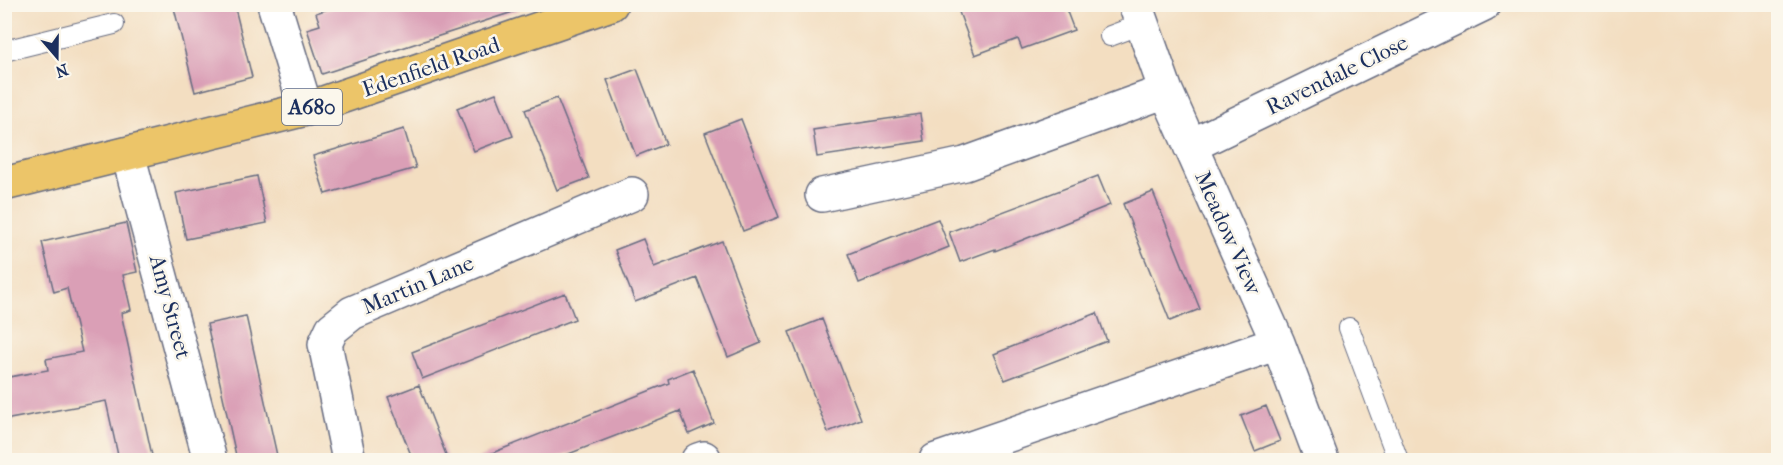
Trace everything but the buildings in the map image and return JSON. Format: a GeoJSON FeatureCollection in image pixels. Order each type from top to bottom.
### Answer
{"type":"FeatureCollection","features":[{"type":"Feature","properties":{"kind":"main road","name":"Edenfield Road"},"geometry":{"type":"LineString","coordinates":[[4,184],[306,109],[611,4]]}},
{"type":"Feature","properties":{"kind":"street"},"geometry":{"type":"LineString","coordinates":[[274,4],[306,109]]}},
{"type":"Feature","properties":{"kind":"street","name":"Ravendale Close"},"geometry":{"type":"LineString","coordinates":[[1190,146],[1484,4]]}},
{"type":"Feature","properties":{"kind":"street","name":"Meadow View"},"geometry":{"type":"LineString","coordinates":[[1138,14],[1166,90],[1278,343],[1322,460]]}},
{"type":"Feature","properties":{"kind":"street"},"geometry":{"type":"LineString","coordinates":[[822,195],[965,164],[1166,90]]}},
{"type":"Feature","properties":{"kind":"street","name":"Amy Street"},"geometry":{"type":"LineString","coordinates":[[128,154],[210,460]]}},
{"type":"Feature","properties":{"kind":"street","name":"Martin Lane"},"geometry":{"type":"LineString","coordinates":[[349,460],[325,344],[332,328],[352,314],[632,194]]}},
{"type":"Feature","properties":{"kind":"street"},"geometry":{"type":"LineString","coordinates":[[936,460],[1278,343]]}},
{"type":"Feature","properties":{"kind":"lane"},"geometry":{"type":"LineString","coordinates":[[1110,36],[1138,14]]}},
{"type":"Feature","properties":{"kind":"lane"},"geometry":{"type":"LineString","coordinates":[[4,51],[114,24]]}},
{"type":"Feature","properties":{"kind":"lane"},"geometry":{"type":"LineString","coordinates":[[1349,328],[1398,460]]}}]}
